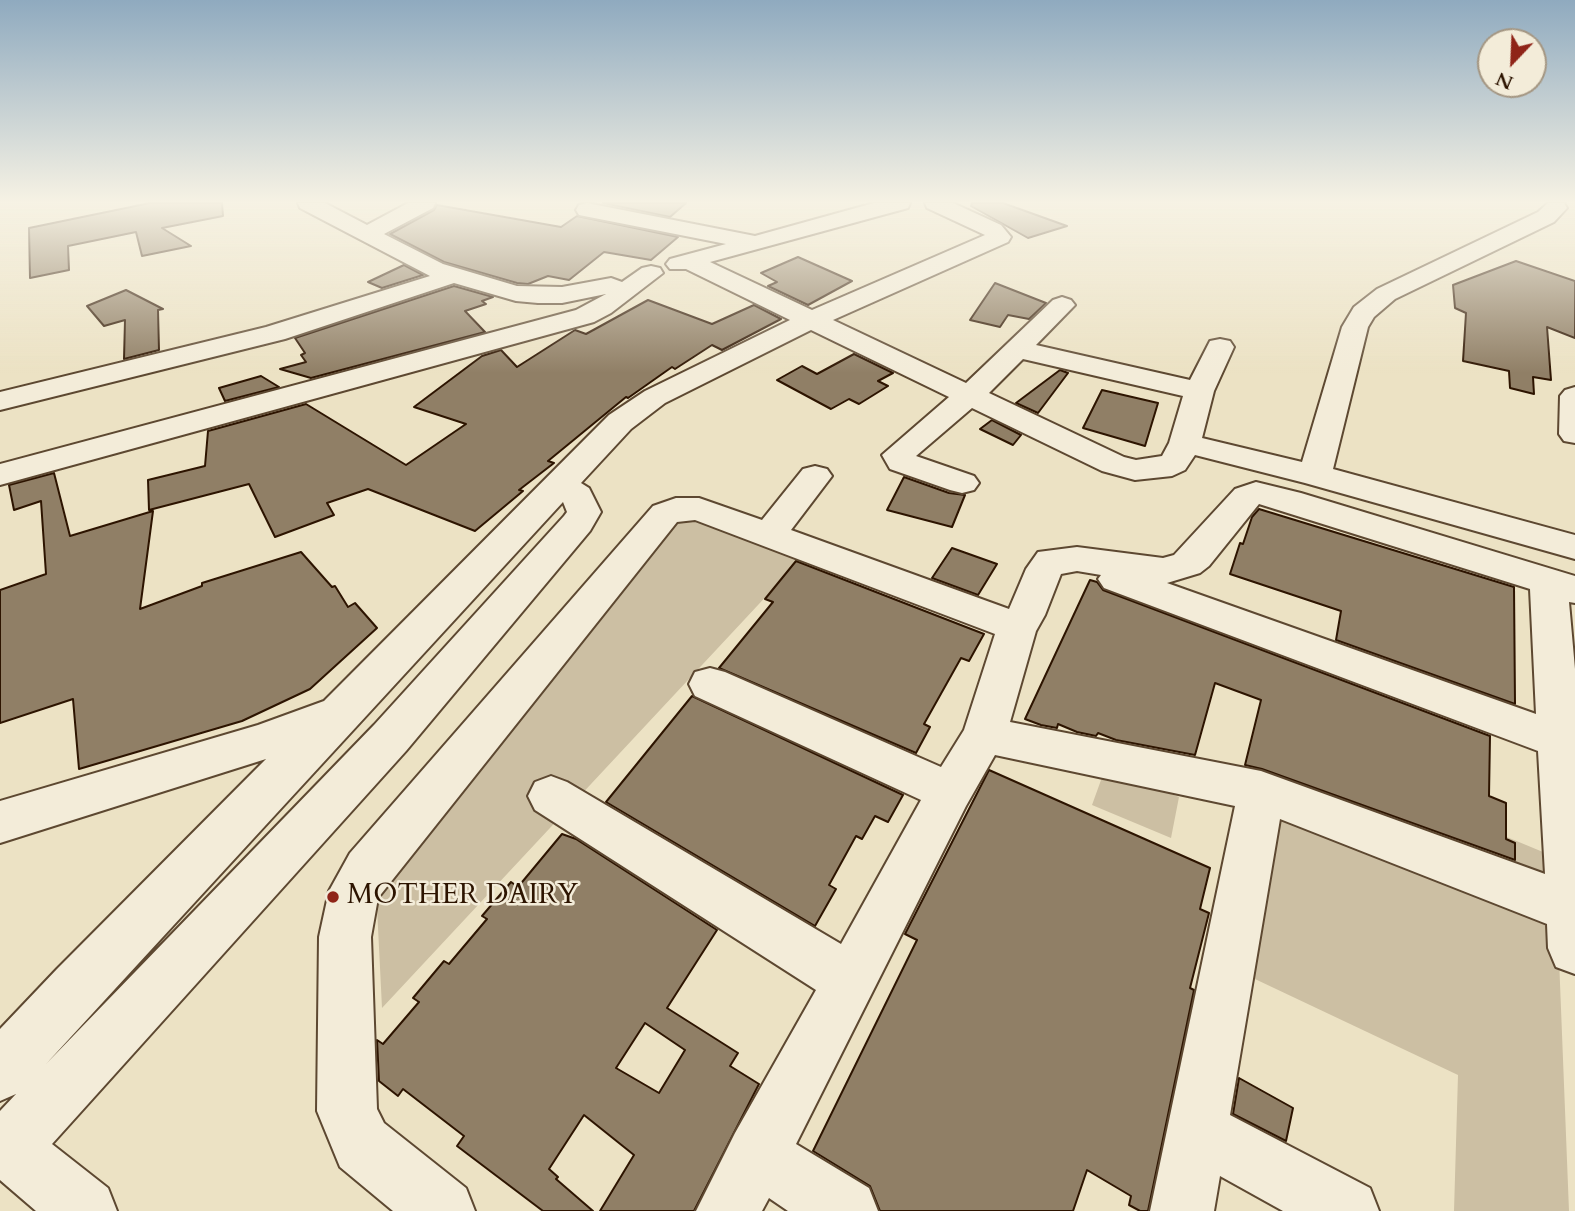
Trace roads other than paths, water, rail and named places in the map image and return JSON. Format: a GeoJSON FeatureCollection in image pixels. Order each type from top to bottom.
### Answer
{"type":"FeatureCollection","features":[{"type":"Feature","properties":{"kind":"street"},"geometry":{"type":"LineString","coordinates":[[416,260],[434,269],[516,293],[562,295],[604,287],[694,260]]}},
{"type":"Feature","properties":{"kind":"street"},"geometry":{"type":"LineString","coordinates":[[0,1072],[75,988],[562,485],[605,436],[655,397],[813,318],[948,260]]}},
{"type":"Feature","properties":{"kind":"street"},"geometry":{"type":"LineString","coordinates":[[1315,475],[1355,327],[1363,313],[1386,294],[1455,260]]}},
{"type":"Feature","properties":{"kind":"street"},"geometry":{"type":"LineString","coordinates":[[688,261],[813,318],[1081,449],[1135,470],[1160,469],[1174,463],[1185,443],[1199,391],[1220,347]]}},
{"type":"Feature","properties":{"kind":"street"},"geometry":{"type":"LineString","coordinates":[[0,475],[31,464],[585,316],[602,308],[651,273]]}},
{"type":"Feature","properties":{"kind":"street"},"geometry":{"type":"LineString","coordinates":[[0,401],[275,333],[427,286],[452,275]]}},
{"type":"Feature","properties":{"kind":"street"},"geometry":{"type":"LineString","coordinates":[[962,483],[901,462],[897,458],[902,450],[970,395],[1062,305]]}},
{"type":"Feature","properties":{"kind":"street"},"geometry":{"type":"LineString","coordinates":[[1017,349],[1199,391]]}},
{"type":"Feature","properties":{"kind":"street"},"geometry":{"type":"LineString","coordinates":[[1575,396],[1575,434]]}},
{"type":"Feature","properties":{"kind":"street"},"geometry":{"type":"LineString","coordinates":[[1185,443],[1315,475],[1575,547]]}},
{"type":"Feature","properties":{"kind":"street"},"geometry":{"type":"LineString","coordinates":[[769,535],[815,476]]}},
{"type":"Feature","properties":{"kind":"street"},"geometry":{"type":"LineString","coordinates":[[85,1211],[4,1145],[411,714],[578,523],[583,512],[582,504],[577,496],[562,485]]}},
{"type":"Feature","properties":{"kind":"street"},"geometry":{"type":"LineString","coordinates":[[728,1211],[950,792],[984,735],[1017,627],[1026,615],[1044,569],[1051,561],[1063,559],[1163,571],[1187,564],[1247,497],[1256,493],[1562,586],[1574,922],[1261,791],[984,735]]}},
{"type":"Feature","properties":{"kind":"street"},"geometry":{"type":"LineString","coordinates":[[443,1211],[362,1144],[347,1111],[345,937],[354,891],[368,869],[665,514],[676,509],[699,509],[1017,627]]}},
{"type":"Feature","properties":{"kind":"street"},"geometry":{"type":"LineString","coordinates":[[1063,559],[1567,743]]}},
{"type":"Feature","properties":{"kind":"street"},"geometry":{"type":"LineString","coordinates":[[710,684],[950,792]]}},
{"type":"Feature","properties":{"kind":"street"},"geometry":{"type":"LineString","coordinates":[[0,822],[263,742],[351,702],[411,714]]}},
{"type":"Feature","properties":{"kind":"street"},"geometry":{"type":"LineString","coordinates":[[1182,1211],[1261,791]]}},
{"type":"Feature","properties":{"kind":"street"},"geometry":{"type":"LineString","coordinates":[[551,796],[850,980]]}},
{"type":"Feature","properties":{"kind":"street"},"geometry":{"type":"LineString","coordinates":[[1196,1130],[1347,1211]]}},
{"type":"Feature","properties":{"kind":"street"},"geometry":{"type":"LineString","coordinates":[[757,1155],[846,1211]]}},
{"type":"Feature","properties":{"kind":"place","name":"MOTHER DAIRY"},"geometry":{"type":"Point","coordinates":[333,897]}}]}
